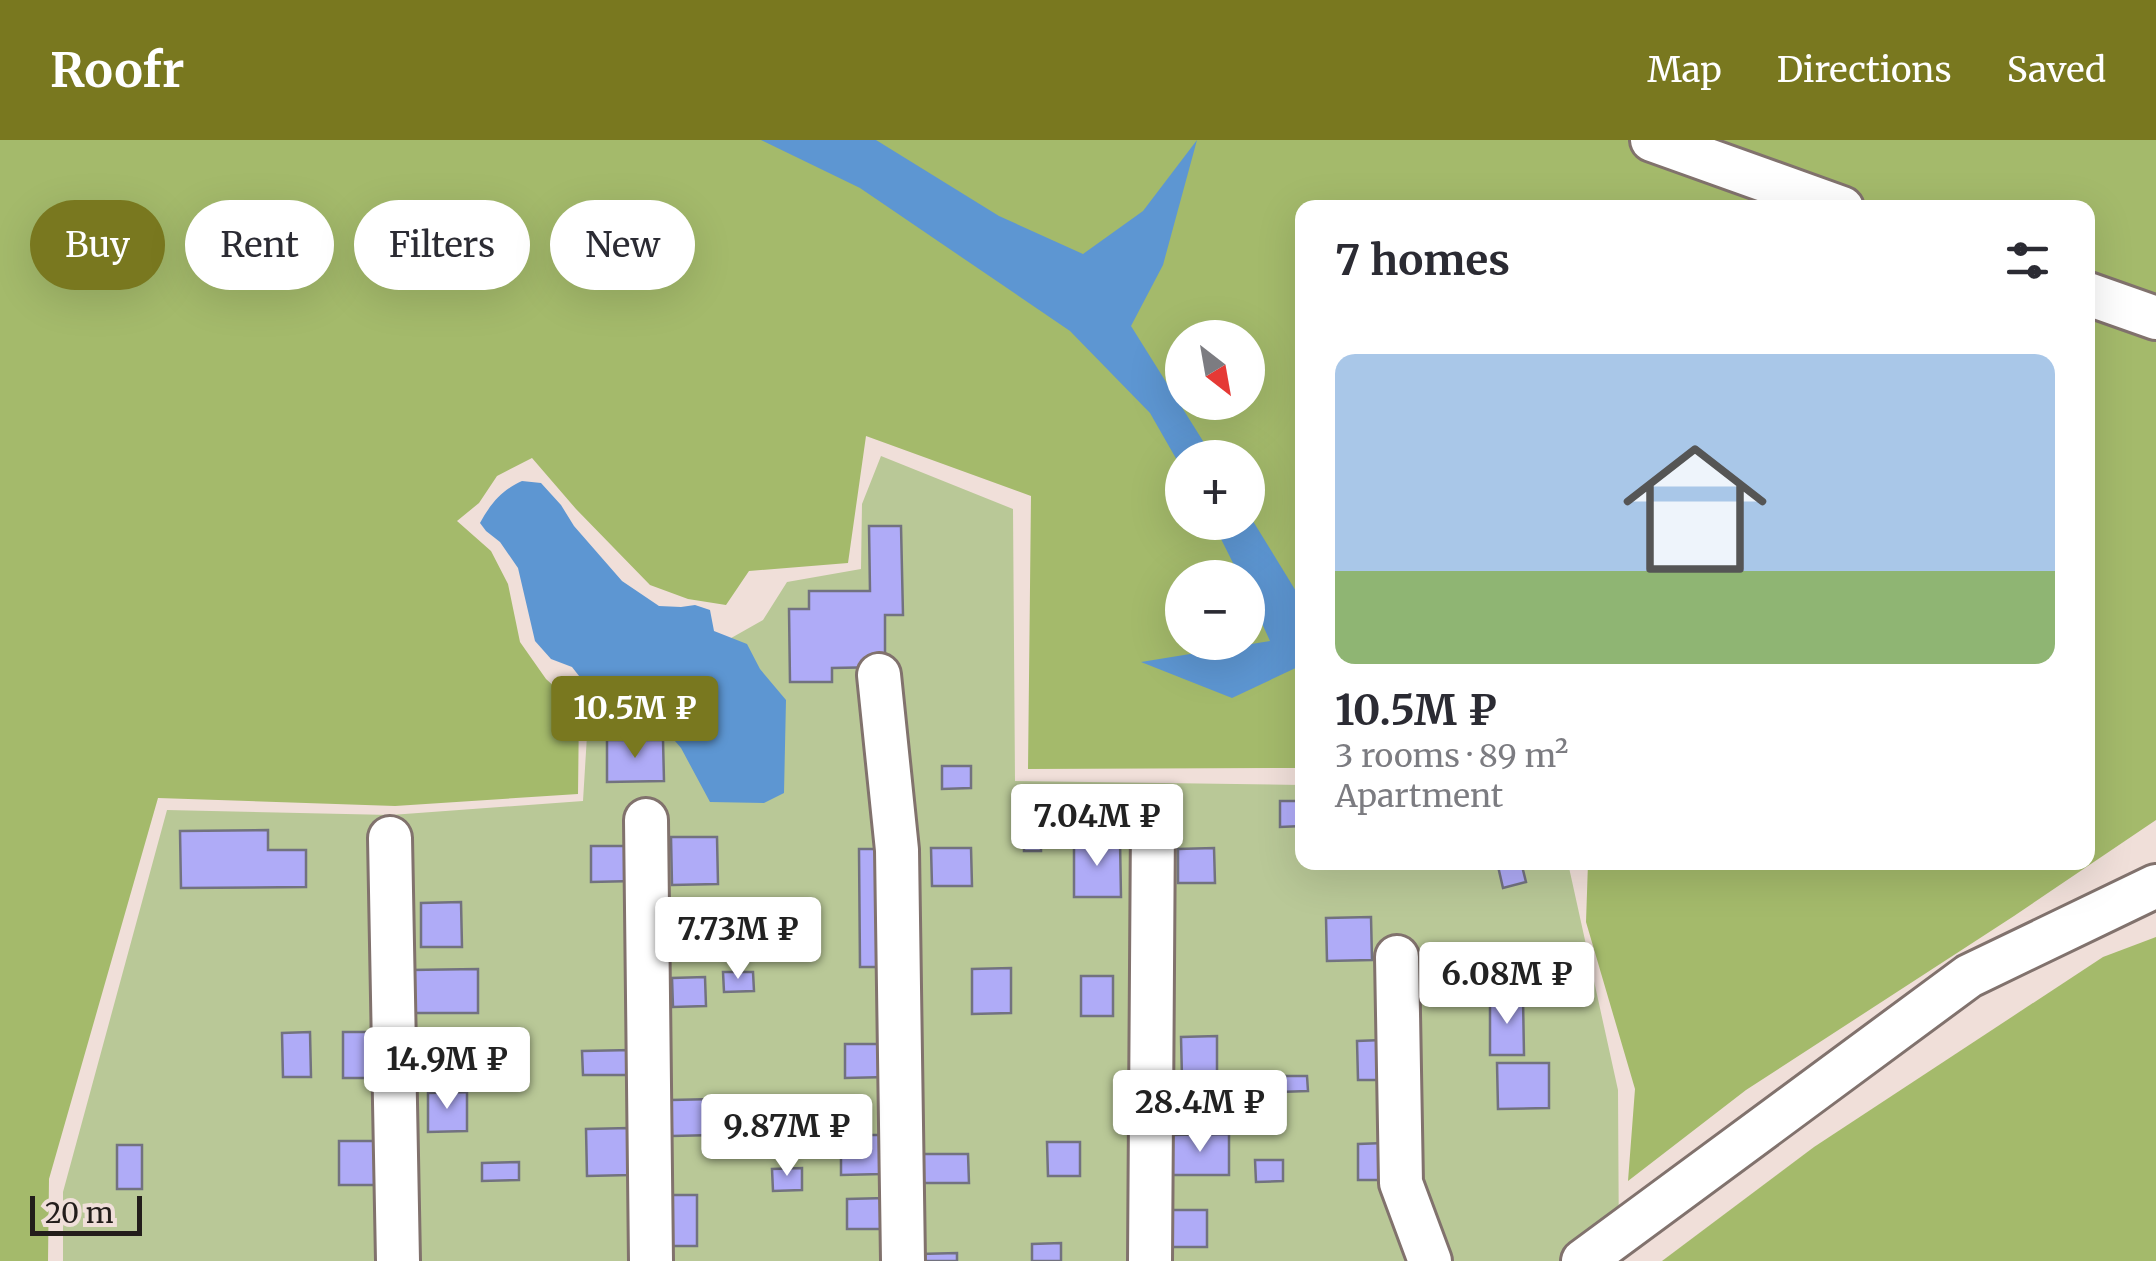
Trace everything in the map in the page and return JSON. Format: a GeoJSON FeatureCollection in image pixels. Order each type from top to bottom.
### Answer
{"type":"FeatureCollection","features":[{"type":"Feature","properties":{"kind":"street"},"geometry":{"type":"LineString","coordinates":[[1652,140],[1820,200]]}},
{"type":"Feature","properties":{"kind":"street"},"geometry":{"type":"LineString","coordinates":[[2095,296],[2156,318]]}},
{"type":"Feature","properties":{"kind":"street"},"geometry":{"type":"LineString","coordinates":[[879,676],[896,850],[904,1261]]}},
{"type":"Feature","properties":{"kind":"street"},"geometry":{"type":"LineString","coordinates":[[646,820],[651,1261]]}},
{"type":"Feature","properties":{"kind":"street"},"geometry":{"type":"LineString","coordinates":[[1150,1261],[1153,821]]}},
{"type":"Feature","properties":{"kind":"street"},"geometry":{"type":"LineString","coordinates":[[390,838],[398,1261]]}},
{"type":"Feature","properties":{"kind":"street"},"geometry":{"type":"LineString","coordinates":[[1584,1261],[1969,976],[2156,886]]}},
{"type":"Feature","properties":{"kind":"street"},"geometry":{"type":"LineString","coordinates":[[1396,956],[1402,1183],[1430,1261]]}},
{"type":"Feature","properties":{"kind":"green space"},"geometry":{"type":"Polygon","coordinates":[[[0,140],[2156,140],[2156,820],[2095,861],[2095,200],[1295,200],[1295,768],[1028,769],[1031,496],[866,436],[848,563],[749,571],[726,605],[688,599],[650,585],[532,458],[497,476],[479,503],[457,521],[491,551],[508,584],[520,642],[546,679],[579,709],[578,794],[395,806],[158,798],[49,1179],[48,1261],[0,1261],[0,140]]]}},
{"type":"Feature","properties":{"kind":"green space"},"geometry":{"type":"Polygon","coordinates":[[[881,456],[1013,509],[1015,781],[1295,785],[1295,870],[1570,870],[1618,1090],[1619,1261],[63,1261],[63,1192],[167,810],[391,815],[583,801],[588,719],[763,620],[787,582],[861,569],[862,504],[881,456]]]}},
{"type":"Feature","properties":{"kind":"green space"},"geometry":{"type":"Polygon","coordinates":[[[1588,870],[2082,870],[1746,1090],[1628,1181],[1635,1089],[1586,922],[1588,870]]]}},
{"type":"Feature","properties":{"kind":"green space"},"geometry":{"type":"Polygon","coordinates":[[[2156,937],[2156,1261],[1662,1261],[1814,1147],[2103,957],[2156,937]]]}},
{"type":"Feature","properties":{"kind":"water"},"geometry":{"type":"Polygon","coordinates":[[[761,140],[876,140],[999,216],[1083,254],[1143,211],[1197,140],[1163,265],[1131,326],[1165,380],[1165,420],[1190,420],[1202,440],[1165,440],[1150,413],[1070,331],[860,188],[761,140]]]}},
{"type":"Feature","properties":{"kind":"water"},"geometry":{"type":"Polygon","coordinates":[[[522,481],[541,483],[622,581],[659,606],[695,605],[710,610],[714,631],[747,644],[760,669],[786,700],[784,793],[764,803],[710,802],[681,748],[657,720],[612,718],[572,667],[551,659],[535,641],[518,568],[500,542],[480,523],[498,498],[522,481]]]}},
{"type":"Feature","properties":{"kind":"water"},"geometry":{"type":"Polygon","coordinates":[[[1222,540],[1265,540],[1295,590],[1295,668],[1232,698],[1141,662],[1165,658],[1265,660],[1265,642],[1270,641],[1265,630],[1265,560],[1232,560],[1222,540]]]}},
{"type":"Feature","properties":{"kind":"building"},"geometry":{"type":"Polygon","coordinates":[[[869,526],[901,526],[903,615],[885,615],[885,667],[832,668],[832,682],[790,682],[789,609],[809,609],[809,591],[870,591],[869,526]]]}},
{"type":"Feature","properties":{"kind":"building"},"geometry":{"type":"Polygon","coordinates":[[[607,740],[663,740],[664,781],[607,782],[607,740]]]}},
{"type":"Feature","properties":{"kind":"building"},"geometry":{"type":"Polygon","coordinates":[[[942,766],[971,766],[971,788],[942,789],[942,766]]]}},
{"type":"Feature","properties":{"kind":"building"},"geometry":{"type":"Polygon","coordinates":[[[1280,801],[1295,801],[1295,826],[1280,827],[1280,801]]]}},
{"type":"Feature","properties":{"kind":"building"},"geometry":{"type":"Polygon","coordinates":[[[1024,824],[1041,824],[1041,851],[1024,851],[1024,824]]]}},
{"type":"Feature","properties":{"kind":"building"},"geometry":{"type":"Polygon","coordinates":[[[268,830],[268,850],[306,850],[306,887],[181,888],[180,831],[268,830]]]}},
{"type":"Feature","properties":{"kind":"building"},"geometry":{"type":"Polygon","coordinates":[[[671,837],[717,837],[718,884],[672,885],[671,837]]]}},
{"type":"Feature","properties":{"kind":"building"},"geometry":{"type":"Polygon","coordinates":[[[1074,841],[1120,841],[1121,897],[1074,897],[1074,841]]]}},
{"type":"Feature","properties":{"kind":"building"},"geometry":{"type":"Polygon","coordinates":[[[591,846],[634,846],[634,881],[591,882],[591,846]]]}},
{"type":"Feature","properties":{"kind":"building"},"geometry":{"type":"Polygon","coordinates":[[[931,848],[971,848],[972,886],[932,886],[931,848]]]}},
{"type":"Feature","properties":{"kind":"building"},"geometry":{"type":"Polygon","coordinates":[[[1214,848],[1215,883],[1178,883],[1178,849],[1214,848]]]}},
{"type":"Feature","properties":{"kind":"building"},"geometry":{"type":"Polygon","coordinates":[[[859,849],[889,849],[891,967],[860,967],[859,849]]]}},
{"type":"Feature","properties":{"kind":"building"},"geometry":{"type":"Polygon","coordinates":[[[1499,870],[1523,870],[1526,882],[1503,888],[1499,870]]]}},
{"type":"Feature","properties":{"kind":"building"},"geometry":{"type":"Polygon","coordinates":[[[461,902],[462,947],[421,947],[421,903],[461,902]]]}},
{"type":"Feature","properties":{"kind":"building"},"geometry":{"type":"Polygon","coordinates":[[[1371,917],[1372,960],[1327,961],[1326,918],[1371,917]]]}},
{"type":"Feature","properties":{"kind":"building"},"geometry":{"type":"Polygon","coordinates":[[[1011,968],[1011,1013],[972,1014],[972,969],[1011,968]]]}},
{"type":"Feature","properties":{"kind":"building"},"geometry":{"type":"Polygon","coordinates":[[[478,969],[478,1013],[411,1013],[410,970],[478,969]]]}},
{"type":"Feature","properties":{"kind":"building"},"geometry":{"type":"Polygon","coordinates":[[[723,972],[753,972],[754,991],[724,992],[723,972]]]}},
{"type":"Feature","properties":{"kind":"building"},"geometry":{"type":"Polygon","coordinates":[[[1081,976],[1113,976],[1113,1016],[1081,1016],[1081,976]]]}},
{"type":"Feature","properties":{"kind":"building"},"geometry":{"type":"Polygon","coordinates":[[[705,977],[706,1006],[673,1007],[672,978],[705,977]]]}},
{"type":"Feature","properties":{"kind":"building"},"geometry":{"type":"Polygon","coordinates":[[[1490,998],[1523,998],[1524,1055],[1490,1055],[1490,998]]]}},
{"type":"Feature","properties":{"kind":"building"},"geometry":{"type":"Polygon","coordinates":[[[310,1032],[311,1077],[283,1077],[282,1033],[310,1032]]]}},
{"type":"Feature","properties":{"kind":"building"},"geometry":{"type":"Polygon","coordinates":[[[343,1032],[376,1032],[376,1078],[343,1078],[343,1032]]]}},
{"type":"Feature","properties":{"kind":"building"},"geometry":{"type":"Polygon","coordinates":[[[1217,1036],[1217,1077],[1182,1078],[1181,1037],[1217,1036]]]}},
{"type":"Feature","properties":{"kind":"building"},"geometry":{"type":"Polygon","coordinates":[[[1382,1040],[1382,1080],[1358,1080],[1357,1041],[1382,1040]]]}},
{"type":"Feature","properties":{"kind":"building"},"geometry":{"type":"Polygon","coordinates":[[[845,1044],[886,1044],[887,1077],[845,1078],[845,1044]]]}},
{"type":"Feature","properties":{"kind":"building"},"geometry":{"type":"Polygon","coordinates":[[[632,1050],[632,1075],[583,1075],[582,1051],[632,1050]]]}},
{"type":"Feature","properties":{"kind":"building"},"geometry":{"type":"Polygon","coordinates":[[[1497,1063],[1549,1063],[1549,1108],[1498,1109],[1497,1063]]]}},
{"type":"Feature","properties":{"kind":"building"},"geometry":{"type":"Polygon","coordinates":[[[1279,1076],[1307,1076],[1308,1091],[1279,1092],[1279,1076]]]}},
{"type":"Feature","properties":{"kind":"building"},"geometry":{"type":"Polygon","coordinates":[[[467,1092],[467,1131],[428,1132],[428,1093],[467,1092]]]}},
{"type":"Feature","properties":{"kind":"building"},"geometry":{"type":"Polygon","coordinates":[[[715,1099],[715,1135],[672,1136],[671,1100],[715,1099]]]}},
{"type":"Feature","properties":{"kind":"building"},"geometry":{"type":"Polygon","coordinates":[[[629,1128],[630,1175],[587,1176],[586,1129],[629,1128]]]}},
{"type":"Feature","properties":{"kind":"building"},"geometry":{"type":"Polygon","coordinates":[[[1229,1134],[1229,1175],[1171,1175],[1171,1135],[1229,1134]]]}},
{"type":"Feature","properties":{"kind":"building"},"geometry":{"type":"Polygon","coordinates":[[[841,1135],[881,1135],[881,1174],[841,1175],[841,1135]]]}},
{"type":"Feature","properties":{"kind":"building"},"geometry":{"type":"Polygon","coordinates":[[[339,1141],[377,1141],[378,1185],[339,1185],[339,1141]]]}},
{"type":"Feature","properties":{"kind":"building"},"geometry":{"type":"Polygon","coordinates":[[[1047,1142],[1080,1142],[1080,1176],[1048,1176],[1047,1142]]]}},
{"type":"Feature","properties":{"kind":"building"},"geometry":{"type":"Polygon","coordinates":[[[1384,1143],[1384,1180],[1358,1180],[1358,1144],[1384,1143]]]}},
{"type":"Feature","properties":{"kind":"building"},"geometry":{"type":"Polygon","coordinates":[[[117,1145],[142,1145],[142,1189],[117,1189],[117,1145]]]}},
{"type":"Feature","properties":{"kind":"building"},"geometry":{"type":"Polygon","coordinates":[[[920,1154],[968,1154],[969,1183],[920,1183],[920,1154]]]}},
{"type":"Feature","properties":{"kind":"building"},"geometry":{"type":"Polygon","coordinates":[[[1255,1160],[1283,1160],[1283,1181],[1256,1182],[1255,1160]]]}},
{"type":"Feature","properties":{"kind":"building"},"geometry":{"type":"Polygon","coordinates":[[[519,1162],[519,1180],[482,1181],[482,1163],[519,1162]]]}},
{"type":"Feature","properties":{"kind":"building"},"geometry":{"type":"Polygon","coordinates":[[[802,1168],[802,1190],[773,1191],[772,1169],[802,1168]]]}},
{"type":"Feature","properties":{"kind":"building"},"geometry":{"type":"Polygon","coordinates":[[[669,1195],[697,1195],[697,1246],[670,1246],[669,1195]]]}},
{"type":"Feature","properties":{"kind":"building"},"geometry":{"type":"Polygon","coordinates":[[[886,1198],[886,1229],[847,1229],[847,1199],[886,1198]]]}},
{"type":"Feature","properties":{"kind":"building"},"geometry":{"type":"Polygon","coordinates":[[[1172,1210],[1207,1210],[1207,1247],[1172,1247],[1172,1210]]]}},
{"type":"Feature","properties":{"kind":"building"},"geometry":{"type":"Polygon","coordinates":[[[1061,1243],[1061,1261],[1032,1261],[1032,1244],[1061,1243]]]}},
{"type":"Feature","properties":{"kind":"building"},"geometry":{"type":"Polygon","coordinates":[[[957,1253],[957,1261],[920,1261],[920,1254],[957,1253]]]}}]}
